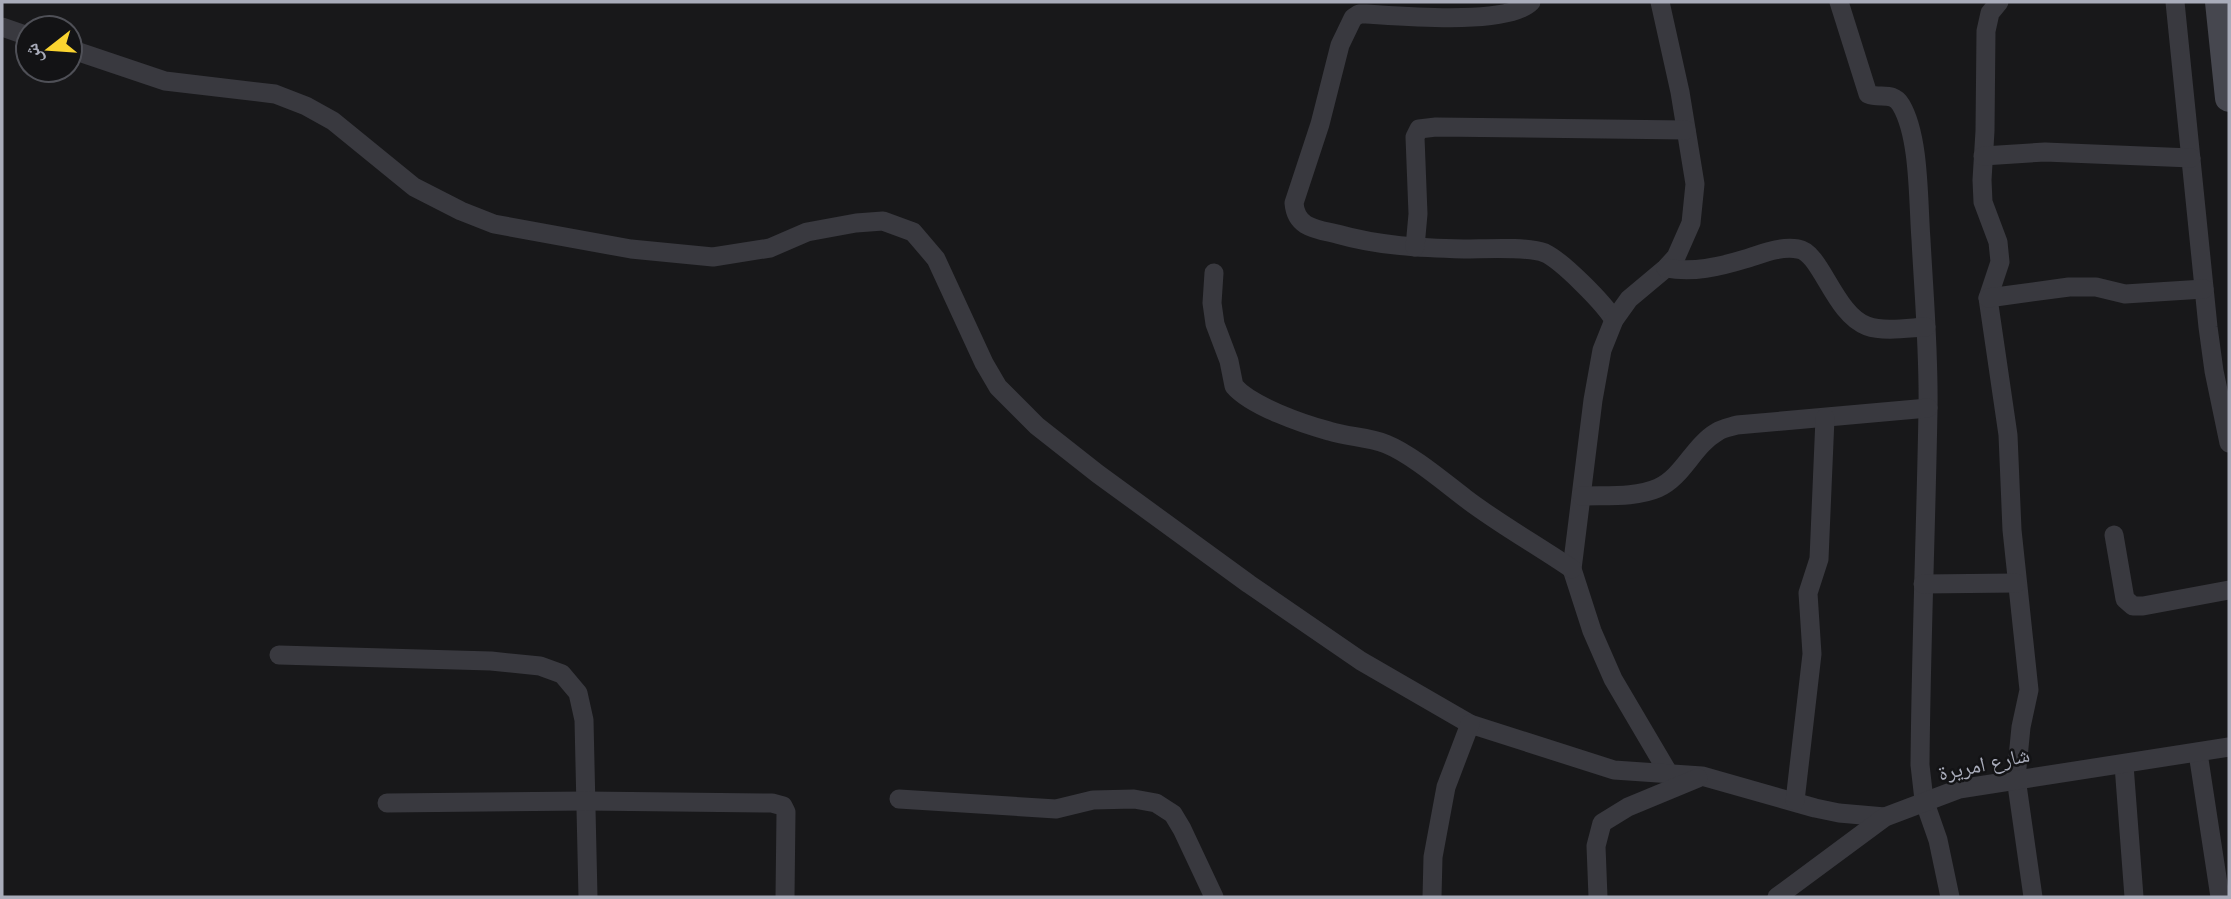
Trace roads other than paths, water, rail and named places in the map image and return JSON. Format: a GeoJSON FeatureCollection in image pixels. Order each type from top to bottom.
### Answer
{"type":"FeatureCollection","features":[{"type":"Feature","properties":{"kind":"main road"},"geometry":{"type":"LineString","coordinates":[[2219,2],[2229,98]]}},
{"type":"Feature","properties":{"kind":"street"},"geometry":{"type":"LineString","coordinates":[[1531,2],[1524,8],[1511,12],[1463,17],[1366,8],[1353,18],[1340,45],[1317,135],[1294,203],[1295,215],[1300,221],[1314,228],[1388,246],[1513,249],[1545,253],[1595,295],[1614,320]]}},
{"type":"Feature","properties":{"kind":"street"},"geometry":{"type":"LineString","coordinates":[[1660,2],[1695,184],[1691,223],[1683,245],[1666,268],[1629,299],[1614,320],[1602,350],[1572,569],[1592,631],[1613,679],[1669,774]]}},
{"type":"Feature","properties":{"kind":"street"},"geometry":{"type":"LineString","coordinates":[[1839,2],[1868,94],[1891,95],[1899,101],[1906,115],[1918,180],[1928,408],[1920,765],[1924,800],[1938,839],[1950,897]]}},
{"type":"Feature","properties":{"kind":"street"},"geometry":{"type":"LineString","coordinates":[[1999,2],[1990,12],[1986,31],[1983,202],[1998,242],[2000,262],[1988,298],[2008,435],[2016,583],[2029,690],[2021,727],[2016,778],[2033,897]]}},
{"type":"Feature","properties":{"kind":"street"},"geometry":{"type":"LineString","coordinates":[[2175,2],[2204,289],[2214,370],[2229,443]]}},
{"type":"Feature","properties":{"kind":"street"},"geometry":{"type":"LineString","coordinates":[[84,54],[165,81],[275,94],[306,106],[333,121],[414,187],[461,211],[507,227],[631,249],[713,257],[770,248],[807,232],[856,223],[883,221],[913,232],[936,259],[984,363],[998,387],[1037,426],[1109,482],[1361,661],[1470,724],[1614,770],[1702,776],[1839,813],[1885,817]]}},
{"type":"Feature","properties":{"kind":"street"},"geometry":{"type":"LineString","coordinates":[[1415,247],[1418,214],[1415,137],[1419,130],[1551,127],[1686,130]]}},
{"type":"Feature","properties":{"kind":"street"},"geometry":{"type":"LineString","coordinates":[[1983,156],[2072,152],[2191,158]]}},
{"type":"Feature","properties":{"kind":"street"},"geometry":{"type":"LineString","coordinates":[[1666,268],[1706,269],[1771,250],[1799,249],[1806,251],[1813,259],[1848,315],[1857,321],[1869,327],[1926,327]]}},
{"type":"Feature","properties":{"kind":"street"},"geometry":{"type":"LineString","coordinates":[[1214,273],[1212,303],[1215,324],[1226,350],[1237,390],[1257,403],[1329,432],[1387,444],[1572,569]]}},
{"type":"Feature","properties":{"kind":"street"},"geometry":{"type":"LineString","coordinates":[[1988,298],[2069,287],[2096,288],[2125,294],[2204,289]]}},
{"type":"Feature","properties":{"kind":"street"},"geometry":{"type":"LineString","coordinates":[[1582,496],[1638,494],[1659,488],[1675,476],[1717,432],[1737,425],[1928,408]]}},
{"type":"Feature","properties":{"kind":"street"},"geometry":{"type":"LineString","coordinates":[[1795,801],[1812,654],[1808,593],[1819,559],[1825,418]]}},
{"type":"Feature","properties":{"kind":"street"},"geometry":{"type":"LineString","coordinates":[[2114,535],[2125,599],[2133,606],[2229,590]]}},
{"type":"Feature","properties":{"kind":"street"},"geometry":{"type":"LineString","coordinates":[[1923,584],[2016,583]]}},
{"type":"Feature","properties":{"kind":"street"},"geometry":{"type":"LineString","coordinates":[[279,655],[491,661],[540,666],[562,674],[578,693],[584,720],[588,897]]}},
{"type":"Feature","properties":{"kind":"street"},"geometry":{"type":"LineString","coordinates":[[1432,897],[1433,857],[1446,787],[1470,724]]}},
{"type":"Feature","properties":{"kind":"street","name":"شارع امريرة"},"geometry":{"type":"LineString","coordinates":[[1777,897],[1885,817],[1924,800],[1959,789],[2016,778],[2124,765],[2229,747]]}},
{"type":"Feature","properties":{"kind":"street"},"geometry":{"type":"LineString","coordinates":[[2197,753],[2220,897]]}},
{"type":"Feature","properties":{"kind":"street"},"geometry":{"type":"LineString","coordinates":[[2124,765],[2134,897]]}},
{"type":"Feature","properties":{"kind":"street"},"geometry":{"type":"LineString","coordinates":[[1598,897],[1596,846],[1602,823],[1628,807],[1702,776]]}},
{"type":"Feature","properties":{"kind":"street"},"geometry":{"type":"LineString","coordinates":[[899,799],[1056,809],[1093,800],[1134,799],[1156,803],[1173,814],[1178,822],[1214,897]]}},
{"type":"Feature","properties":{"kind":"street"},"geometry":{"type":"LineString","coordinates":[[387,803],[772,803],[783,806],[786,812],[785,897]]}}]}
